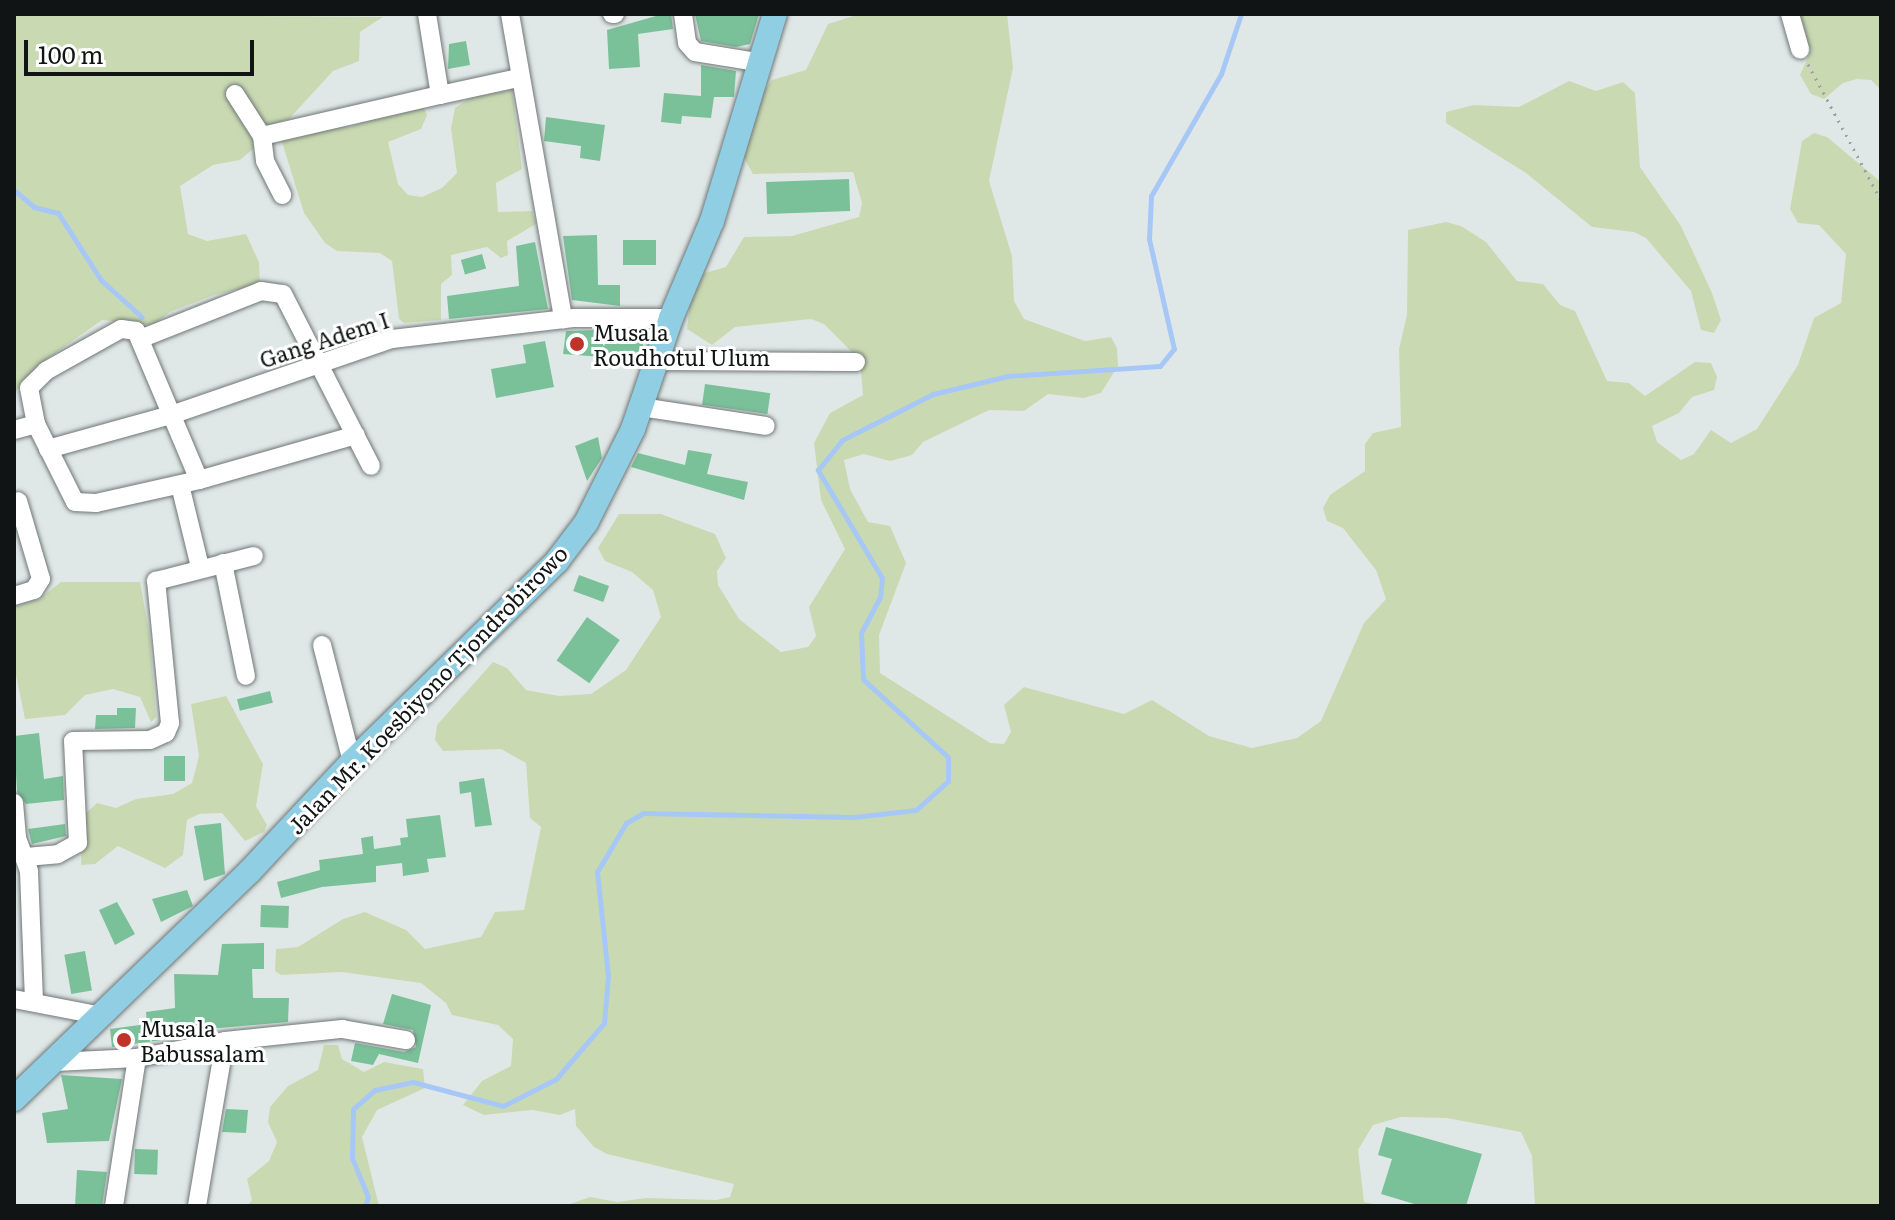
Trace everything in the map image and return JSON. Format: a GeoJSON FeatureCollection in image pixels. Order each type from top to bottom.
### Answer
{"type":"FeatureCollection","features":[{"type":"Feature","properties":{"kind":"main road","name":"Jalan Mr. Koesbiyono Tjondrobirowo"},"geometry":{"type":"LineString","coordinates":[[14,1099],[102,1016],[352,762],[557,561],[615,472],[641,407],[671,318],[712,221],[775,14]]}},
{"type":"Feature","properties":{"kind":"street"},"geometry":{"type":"LineString","coordinates":[[427,14],[440,95]]}},
{"type":"Feature","properties":{"kind":"street"},"geometry":{"type":"LineString","coordinates":[[510,14],[518,78],[563,319]]}},
{"type":"Feature","properties":{"kind":"street"},"geometry":{"type":"LineString","coordinates":[[683,14],[687,43],[695,52],[762,63]]}},
{"type":"Feature","properties":{"kind":"street"},"geometry":{"type":"LineString","coordinates":[[1790,14],[1800,50]]}},
{"type":"Feature","properties":{"kind":"street"},"geometry":{"type":"LineString","coordinates":[[262,136],[518,78]]}},
{"type":"Feature","properties":{"kind":"street"},"geometry":{"type":"LineString","coordinates":[[235,94],[262,136],[265,161],[282,195]]}},
{"type":"Feature","properties":{"kind":"street"},"geometry":{"type":"LineString","coordinates":[[140,339],[269,290],[289,297],[371,466]]}},
{"type":"Feature","properties":{"kind":"street","name":"Gang Adem I"},"geometry":{"type":"LineString","coordinates":[[48,449],[174,414],[392,339],[563,319],[671,318]]}},
{"type":"Feature","properties":{"kind":"street"},"geometry":{"type":"LineString","coordinates":[[200,567],[190,482],[174,414],[136,331],[121,329],[35,379],[28,400],[36,424],[75,502],[96,503],[190,482],[356,435]]}},
{"type":"Feature","properties":{"kind":"street"},"geometry":{"type":"LineString","coordinates":[[656,361],[856,362]]}},
{"type":"Feature","properties":{"kind":"street"},"geometry":{"type":"LineString","coordinates":[[641,407],[766,426]]}},
{"type":"Feature","properties":{"kind":"street"},"geometry":{"type":"LineString","coordinates":[[14,430],[36,424]]}},
{"type":"Feature","properties":{"kind":"street"},"geometry":{"type":"LineString","coordinates":[[14,596],[34,590],[41,579],[18,501]]}},
{"type":"Feature","properties":{"kind":"street"},"geometry":{"type":"LineString","coordinates":[[26,857],[58,854],[78,843],[73,741],[150,740],[166,733],[170,723],[154,592],[156,581],[167,575],[254,556]]}},
{"type":"Feature","properties":{"kind":"street"},"geometry":{"type":"LineString","coordinates":[[223,563],[246,676]]}},
{"type":"Feature","properties":{"kind":"street"},"geometry":{"type":"LineString","coordinates":[[322,645],[352,762]]}},
{"type":"Feature","properties":{"kind":"street"},"geometry":{"type":"LineString","coordinates":[[14,803],[18,844],[26,857],[34,1001]]}},
{"type":"Feature","properties":{"kind":"street"},"geometry":{"type":"LineString","coordinates":[[14,999],[102,1016]]}},
{"type":"Feature","properties":{"kind":"street"},"geometry":{"type":"LineString","coordinates":[[55,1062],[137,1058],[225,1041],[352,1028],[406,1040]]}},
{"type":"Feature","properties":{"kind":"street"},"geometry":{"type":"LineString","coordinates":[[197,1206],[225,1041]]}},
{"type":"Feature","properties":{"kind":"street"},"geometry":{"type":"LineString","coordinates":[[114,1206],[137,1058]]}},
{"type":"Feature","properties":{"kind":"path"},"geometry":{"type":"LineString","coordinates":[[1800,50],[1881,200]]}},
{"type":"Feature","properties":{"kind":"green space"},"geometry":{"type":"Polygon","coordinates":[[[14,14],[383,17],[360,32],[359,61],[333,71],[289,119],[262,128],[254,148],[240,160],[213,165],[180,186],[188,234],[207,241],[246,234],[259,262],[260,284],[214,295],[170,312],[153,325],[102,320],[48,358],[17,389],[14,399],[14,14]]]}},
{"type":"Feature","properties":{"kind":"green space"},"geometry":{"type":"Polygon","coordinates":[[[860,14],[1007,14],[1013,68],[989,181],[1012,256],[1014,301],[1024,319],[1085,341],[1111,337],[1117,348],[1118,366],[1101,393],[1084,398],[1048,394],[1024,411],[989,410],[923,442],[912,455],[890,461],[864,454],[844,460],[850,489],[868,522],[890,526],[906,563],[879,635],[880,673],[990,743],[1004,744],[1011,732],[1004,705],[1024,687],[1124,714],[1152,700],[1209,736],[1252,748],[1297,738],[1321,721],[1364,623],[1386,599],[1376,570],[1343,528],[1327,521],[1323,508],[1330,495],[1365,471],[1365,444],[1373,433],[1401,427],[1399,349],[1407,315],[1408,230],[1446,222],[1461,226],[1486,242],[1517,281],[1543,284],[1560,305],[1575,311],[1607,381],[1629,383],[1645,396],[1695,362],[1711,363],[1717,377],[1714,390],[1692,397],[1679,413],[1652,426],[1657,442],[1681,460],[1694,454],[1711,430],[1731,443],[1757,429],[1798,365],[1814,318],[1841,303],[1846,254],[1819,225],[1798,223],[1790,209],[1802,141],[1814,133],[1827,137],[1881,182],[1881,1206],[1535,1206],[1532,1156],[1521,1132],[1447,1118],[1401,1117],[1373,1125],[1358,1150],[1364,1202],[1382,1206],[564,1206],[590,1197],[617,1202],[646,1198],[716,1200],[730,1197],[734,1184],[607,1154],[594,1147],[576,1126],[575,1109],[560,1115],[532,1110],[484,1115],[463,1105],[482,1081],[511,1066],[513,1039],[498,1025],[452,1015],[446,1003],[421,983],[342,972],[281,975],[275,971],[276,949],[298,947],[343,919],[365,912],[406,930],[425,949],[481,937],[495,912],[524,910],[541,827],[530,818],[526,763],[501,749],[443,751],[435,740],[437,725],[493,662],[507,668],[526,690],[559,696],[591,694],[626,670],[661,617],[653,590],[632,572],[605,561],[598,548],[619,514],[661,514],[715,534],[726,558],[717,571],[718,585],[739,619],[781,652],[808,647],[816,636],[809,607],[845,549],[821,500],[814,443],[830,413],[863,395],[860,360],[824,324],[811,319],[735,327],[712,345],[687,329],[691,294],[701,274],[726,267],[744,237],[792,236],[859,217],[862,203],[853,172],[753,174],[743,156],[763,92],[772,80],[806,70],[828,24],[860,14]]]}},
{"type":"Feature","properties":{"kind":"green space"},"geometry":{"type":"Polygon","coordinates":[[[1796,14],[1881,14],[1881,90],[1871,80],[1857,79],[1843,83],[1824,99],[1811,94],[1800,75],[1809,55],[1796,14]]]}},
{"type":"Feature","properties":{"kind":"green space"},"geometry":{"type":"Polygon","coordinates":[[[1569,81],[1596,91],[1623,82],[1635,93],[1640,167],[1681,226],[1712,293],[1721,320],[1714,333],[1701,330],[1691,291],[1646,238],[1634,232],[1592,227],[1526,173],[1446,123],[1446,112],[1474,105],[1519,107],[1569,81]]]}},
{"type":"Feature","properties":{"kind":"green space"},"geometry":{"type":"Polygon","coordinates":[[[512,90],[522,169],[496,183],[498,212],[532,211],[536,224],[507,241],[508,255],[501,258],[487,247],[451,255],[452,275],[441,284],[441,320],[404,323],[399,319],[392,261],[380,253],[337,251],[325,243],[304,213],[281,139],[313,128],[350,127],[421,102],[427,115],[421,129],[388,142],[398,184],[408,195],[422,197],[442,188],[457,173],[451,128],[455,108],[472,97],[512,90]]]}},
{"type":"Feature","properties":{"kind":"green space"},"geometry":{"type":"Polygon","coordinates":[[[61,582],[140,582],[150,637],[156,717],[151,722],[140,697],[113,689],[85,695],[65,715],[25,719],[14,665],[14,606],[39,599],[61,582]]]}},
{"type":"Feature","properties":{"kind":"green space"},"geometry":{"type":"Polygon","coordinates":[[[226,696],[263,764],[256,806],[267,825],[264,832],[245,841],[222,813],[199,814],[187,820],[183,855],[165,868],[118,846],[95,864],[81,865],[83,816],[97,803],[116,808],[136,799],[173,794],[192,783],[199,756],[191,704],[226,696]]]}},
{"type":"Feature","properties":{"kind":"green space"},"geometry":{"type":"Polygon","coordinates":[[[324,1045],[338,1045],[342,1059],[364,1072],[384,1062],[423,1069],[425,1088],[377,1110],[362,1137],[379,1206],[247,1206],[252,1200],[247,1179],[269,1161],[277,1142],[268,1122],[270,1107],[288,1086],[318,1070],[324,1045]]]}},
{"type":"Feature","properties":{"kind":"building"},"geometry":{"type":"Polygon","coordinates":[[[671,14],[673,29],[638,34],[640,67],[609,69],[607,30],[671,14]]]}},
{"type":"Feature","properties":{"kind":"building"},"geometry":{"type":"Polygon","coordinates":[[[695,14],[759,14],[750,44],[736,47],[701,41],[695,14]]]}},
{"type":"Feature","properties":{"kind":"building"},"geometry":{"type":"Polygon","coordinates":[[[466,41],[470,65],[448,69],[449,44],[466,41]]]}},
{"type":"Feature","properties":{"kind":"building"},"geometry":{"type":"Polygon","coordinates":[[[701,65],[736,71],[734,97],[714,97],[711,118],[682,116],[681,124],[661,122],[664,93],[701,96],[701,65]]]}},
{"type":"Feature","properties":{"kind":"building"},"geometry":{"type":"Polygon","coordinates":[[[546,117],[605,125],[600,161],[580,158],[581,146],[544,141],[546,117]]]}},
{"type":"Feature","properties":{"kind":"building"},"geometry":{"type":"Polygon","coordinates":[[[849,179],[850,211],[767,214],[766,182],[849,179]]]}},
{"type":"Feature","properties":{"kind":"building"},"geometry":{"type":"Polygon","coordinates":[[[597,235],[598,285],[620,285],[620,306],[572,300],[563,236],[597,235]]]}},
{"type":"Feature","properties":{"kind":"building"},"geometry":{"type":"Polygon","coordinates":[[[623,240],[656,240],[656,265],[623,265],[623,240]]]}},
{"type":"Feature","properties":{"kind":"building"},"geometry":{"type":"Polygon","coordinates":[[[535,242],[548,309],[449,319],[447,296],[519,286],[516,246],[535,242]]]}},
{"type":"Feature","properties":{"kind":"building"},"geometry":{"type":"Polygon","coordinates":[[[482,254],[486,268],[465,274],[461,260],[482,254]]]}},
{"type":"Feature","properties":{"kind":"building"},"geometry":{"type":"Polygon","coordinates":[[[645,330],[641,360],[563,354],[566,331],[645,330]]]}},
{"type":"Feature","properties":{"kind":"building"},"geometry":{"type":"Polygon","coordinates":[[[545,341],[554,387],[496,398],[491,369],[526,363],[523,345],[545,341]]]}},
{"type":"Feature","properties":{"kind":"building"},"geometry":{"type":"Polygon","coordinates":[[[705,384],[770,393],[767,414],[702,405],[705,384]]]}},
{"type":"Feature","properties":{"kind":"building"},"geometry":{"type":"Polygon","coordinates":[[[598,437],[602,458],[587,481],[575,446],[598,437]]]}},
{"type":"Feature","properties":{"kind":"building"},"geometry":{"type":"Polygon","coordinates":[[[688,450],[712,454],[707,474],[748,482],[744,500],[631,467],[638,453],[685,465],[688,450]]]}},
{"type":"Feature","properties":{"kind":"building"},"geometry":{"type":"Polygon","coordinates":[[[579,575],[609,586],[603,602],[573,591],[579,575]]]}},
{"type":"Feature","properties":{"kind":"building"},"geometry":{"type":"Polygon","coordinates":[[[587,617],[620,640],[589,683],[557,660],[587,617]]]}},
{"type":"Feature","properties":{"kind":"building"},"geometry":{"type":"Polygon","coordinates":[[[270,691],[273,703],[240,711],[237,699],[270,691]]]}},
{"type":"Feature","properties":{"kind":"building"},"geometry":{"type":"Polygon","coordinates":[[[117,708],[136,708],[135,728],[95,729],[96,715],[117,715],[117,708]]]}},
{"type":"Feature","properties":{"kind":"building"},"geometry":{"type":"Polygon","coordinates":[[[39,733],[44,779],[63,776],[64,800],[26,804],[17,792],[14,736],[39,733]]]}},
{"type":"Feature","properties":{"kind":"building"},"geometry":{"type":"Polygon","coordinates":[[[164,756],[185,756],[185,781],[164,781],[164,756]]]}},
{"type":"Feature","properties":{"kind":"building"},"geometry":{"type":"Polygon","coordinates":[[[484,778],[492,825],[475,827],[471,792],[460,794],[459,782],[484,778]]]}},
{"type":"Feature","properties":{"kind":"building"},"geometry":{"type":"Polygon","coordinates":[[[440,815],[446,857],[427,859],[429,872],[403,876],[402,863],[376,866],[376,882],[322,887],[281,898],[277,882],[320,870],[319,860],[363,854],[361,838],[373,836],[374,849],[401,845],[400,838],[408,837],[406,819],[440,815]]]}},
{"type":"Feature","properties":{"kind":"building"},"geometry":{"type":"Polygon","coordinates":[[[221,823],[225,874],[204,881],[194,826],[221,823]]]}},
{"type":"Feature","properties":{"kind":"building"},"geometry":{"type":"Polygon","coordinates":[[[65,824],[66,836],[32,844],[28,829],[65,824]]]}},
{"type":"Feature","properties":{"kind":"building"},"geometry":{"type":"Polygon","coordinates":[[[187,890],[193,906],[161,922],[152,899],[187,890]]]}},
{"type":"Feature","properties":{"kind":"building"},"geometry":{"type":"Polygon","coordinates":[[[117,902],[135,934],[115,945],[99,910],[117,902]]]}},
{"type":"Feature","properties":{"kind":"building"},"geometry":{"type":"Polygon","coordinates":[[[261,905],[289,906],[288,928],[260,927],[261,905]]]}},
{"type":"Feature","properties":{"kind":"building"},"geometry":{"type":"Polygon","coordinates":[[[264,943],[264,969],[252,969],[253,998],[289,998],[288,1022],[175,1032],[176,1038],[112,1047],[110,1029],[147,1024],[146,1012],[175,1008],[174,974],[218,975],[222,944],[264,943]]]}},
{"type":"Feature","properties":{"kind":"building"},"geometry":{"type":"Polygon","coordinates":[[[85,951],[92,990],[71,994],[64,955],[85,951]]]}},
{"type":"Feature","properties":{"kind":"building"},"geometry":{"type":"Polygon","coordinates":[[[392,994],[431,1005],[418,1063],[379,1054],[373,1065],[351,1061],[355,1043],[404,1052],[416,1047],[413,1030],[383,1024],[392,994]]]}},
{"type":"Feature","properties":{"kind":"building"},"geometry":{"type":"Polygon","coordinates":[[[61,1075],[122,1079],[109,1141],[47,1143],[42,1113],[68,1109],[61,1075]]]}},
{"type":"Feature","properties":{"kind":"building"},"geometry":{"type":"Polygon","coordinates":[[[226,1109],[248,1110],[246,1133],[222,1132],[226,1109]]]}},
{"type":"Feature","properties":{"kind":"building"},"geometry":{"type":"Polygon","coordinates":[[[1386,1127],[1482,1154],[1466,1206],[1421,1206],[1381,1194],[1392,1159],[1378,1155],[1386,1127]]]}},
{"type":"Feature","properties":{"kind":"building"},"geometry":{"type":"Polygon","coordinates":[[[135,1149],[158,1150],[157,1175],[134,1174],[135,1149]]]}},
{"type":"Feature","properties":{"kind":"building"},"geometry":{"type":"Polygon","coordinates":[[[77,1170],[107,1172],[102,1206],[75,1206],[77,1170]]]}},
{"type":"Feature","properties":{"kind":"waterway"},"geometry":{"type":"LineString","coordinates":[[365,1206],[368,1197],[352,1158],[353,1109],[375,1090],[413,1082],[503,1106],[556,1079],[604,1023],[608,976],[597,872],[626,823],[643,813],[854,817],[916,810],[948,781],[948,757],[863,679],[861,633],[880,597],[882,578],[818,470],[842,440],[933,394],[1008,376],[1160,366],[1174,349],[1149,239],[1151,196],[1221,74],[1241,14]]}},
{"type":"Feature","properties":{"kind":"waterway"},"geometry":{"type":"LineString","coordinates":[[14,190],[34,207],[58,213],[101,280],[142,317]]}},
{"type":"Feature","properties":{"kind":"place","name":"Musala Roudhotul Ulum"},"geometry":{"type":"Point","coordinates":[577,344]}},
{"type":"Feature","properties":{"kind":"place","name":"Musala Babussalam"},"geometry":{"type":"Point","coordinates":[124,1040]}}]}
